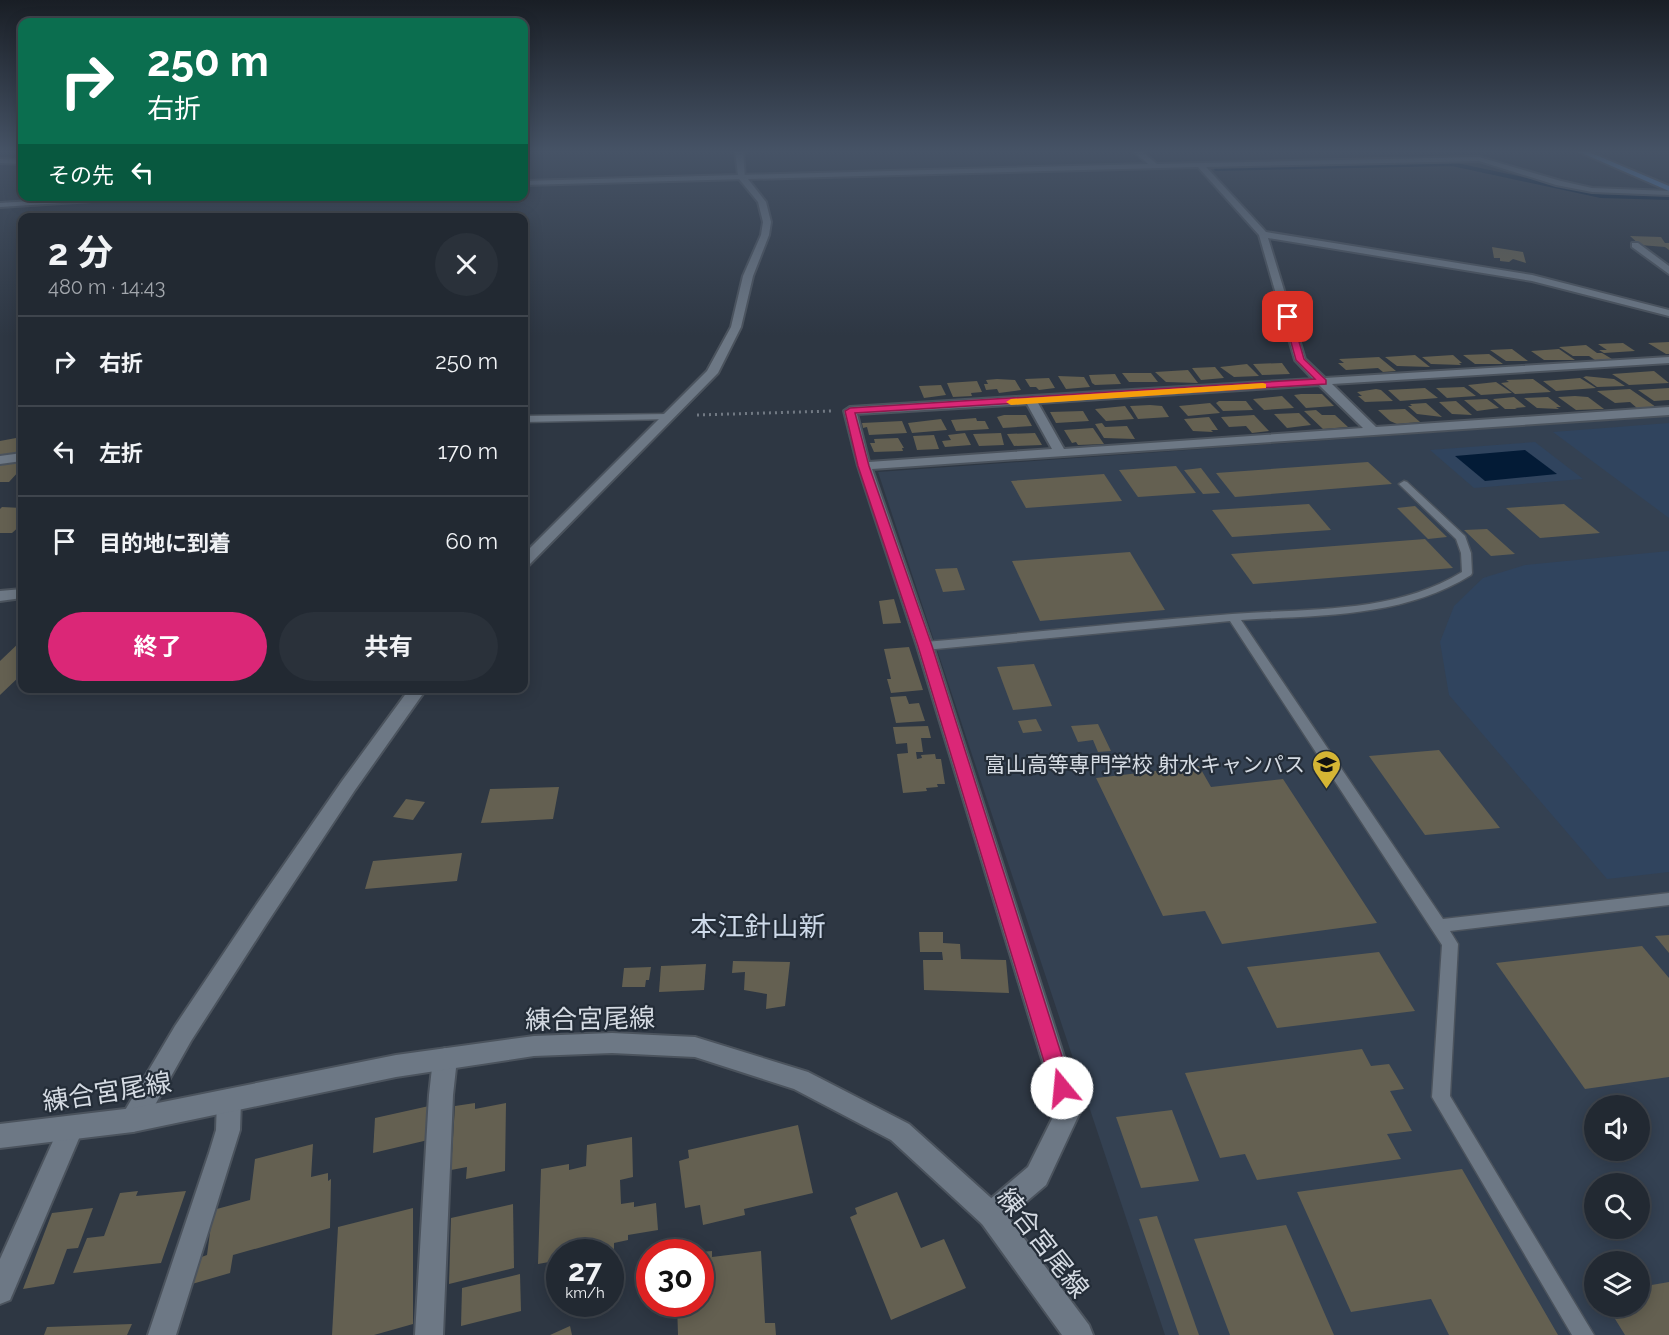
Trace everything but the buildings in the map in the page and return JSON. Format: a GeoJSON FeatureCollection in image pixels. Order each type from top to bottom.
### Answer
{"type":"FeatureCollection","features":[{"type":"Feature","properties":{"kind":"street"},"geometry":{"type":"LineString","coordinates":[[528,558],[712,374],[736,327],[748,276],[765,235],[767,222],[765,212]]}},
{"type":"Feature","properties":{"kind":"street"},"geometry":{"type":"LineString","coordinates":[[1243,212],[1263,234],[1300,360],[1373,431]]}},
{"type":"Feature","properties":{"kind":"street"},"geometry":{"type":"LineString","coordinates":[[1263,234],[1532,278],[1669,314]]}},
{"type":"Feature","properties":{"kind":"street"},"geometry":{"type":"LineString","coordinates":[[1635,245],[1669,271]]}},
{"type":"Feature","properties":{"kind":"street"},"geometry":{"type":"LineString","coordinates":[[991,1215],[1037,1176],[1069,1110],[925,646],[864,466],[850,411],[1669,360]]}},
{"type":"Feature","properties":{"kind":"street"},"geometry":{"type":"LineString","coordinates":[[1031,401],[1060,453]]}},
{"type":"Feature","properties":{"kind":"street"},"geometry":{"type":"LineString","coordinates":[[864,466],[1669,411]]}},
{"type":"Feature","properties":{"kind":"street"},"geometry":{"type":"LineString","coordinates":[[0,460],[18,458]]}},
{"type":"Feature","properties":{"kind":"street"},"geometry":{"type":"LineString","coordinates":[[0,596],[18,594]]}},
{"type":"Feature","properties":{"kind":"street"},"geometry":{"type":"LineString","coordinates":[[133,1120],[157,1074],[286,876],[357,771],[414,693]]}},
{"type":"Feature","properties":{"kind":"street","name":"練合宮尾線"},"geometry":{"type":"LineString","coordinates":[[0,1136],[133,1120],[396,1066],[534,1046],[612,1043],[695,1047],[800,1080],[900,1132],[991,1215],[1078,1335]]}},
{"type":"Feature","properties":{"kind":"street"},"geometry":{"type":"LineString","coordinates":[[429,1335],[441,1095],[445,1059]]}},
{"type":"Feature","properties":{"kind":"street"},"geometry":{"type":"LineString","coordinates":[[162,1335],[222,1153],[228,1130],[229,1100]]}},
{"type":"Feature","properties":{"kind":"street"},"geometry":{"type":"LineString","coordinates":[[0,1290],[71,1129]]}},
{"type":"Feature","properties":{"kind":"lane"},"geometry":{"type":"LineString","coordinates":[[528,419],[669,417]]}},
{"type":"Feature","properties":{"kind":"lane"},"geometry":{"type":"LineString","coordinates":[[925,646],[1233,617],[1367,607],[1420,596],[1451,586],[1467,573],[1466,553],[1461,538],[1404,483]]}},
{"type":"Feature","properties":{"kind":"lane"},"geometry":{"type":"LineString","coordinates":[[1233,617],[1450,944],[1441,1097],[1584,1335]]}},
{"type":"Feature","properties":{"kind":"lane"},"geometry":{"type":"LineString","coordinates":[[1439,926],[1669,899]]}},
{"type":"Feature","properties":{"kind":"path"},"geometry":{"type":"LineString","coordinates":[[669,417],[850,411]]}},
{"type":"Feature","properties":{"kind":"shaded area","name":"富山高等専門学校 射水キャンパス"},"geometry":{"type":"Polygon","coordinates":[[[1669,416],[1669,1335],[1165,1335],[878,472],[1669,416]]]}},
{"type":"Feature","properties":{"kind":"shaded area"},"geometry":{"type":"Polygon","coordinates":[[[1669,423],[1669,518],[1553,432],[1669,423]]]}},
{"type":"Feature","properties":{"kind":"shaded area"},"geometry":{"type":"Polygon","coordinates":[[[1535,442],[1583,479],[1474,488],[1430,450],[1535,442]]]}},
{"type":"Feature","properties":{"kind":"shaded area"},"geometry":{"type":"Polygon","coordinates":[[[1525,450],[1557,474],[1485,481],[1455,456],[1525,450]]]}},
{"type":"Feature","properties":{"kind":"shaded area"},"geometry":{"type":"Polygon","coordinates":[[[1669,551],[1669,872],[1607,879],[1449,695],[1440,642],[1454,606],[1483,578],[1525,565],[1669,551]]]}},
{"type":"Feature","properties":{"kind":"slow traffic"},"geometry":{"type":"LineString","coordinates":[[1011,402],[1263,386]]}},
{"type":"Feature","properties":{"kind":"place","name":"富山高等専門学校 射水キャンパス"},"geometry":{"type":"Point","coordinates":[1326,790]}},
{"type":"Feature","properties":{"kind":"district","name":"本江針山新"},"geometry":{"type":"Point","coordinates":[758,926]}},
{"type":"Feature","properties":{"kind":"route"},"geometry":{"type":"LineString","coordinates":[[1062,1088],[925,646],[864,466],[850,411],[1323,382],[1300,360],[1288,317]]}}]}
